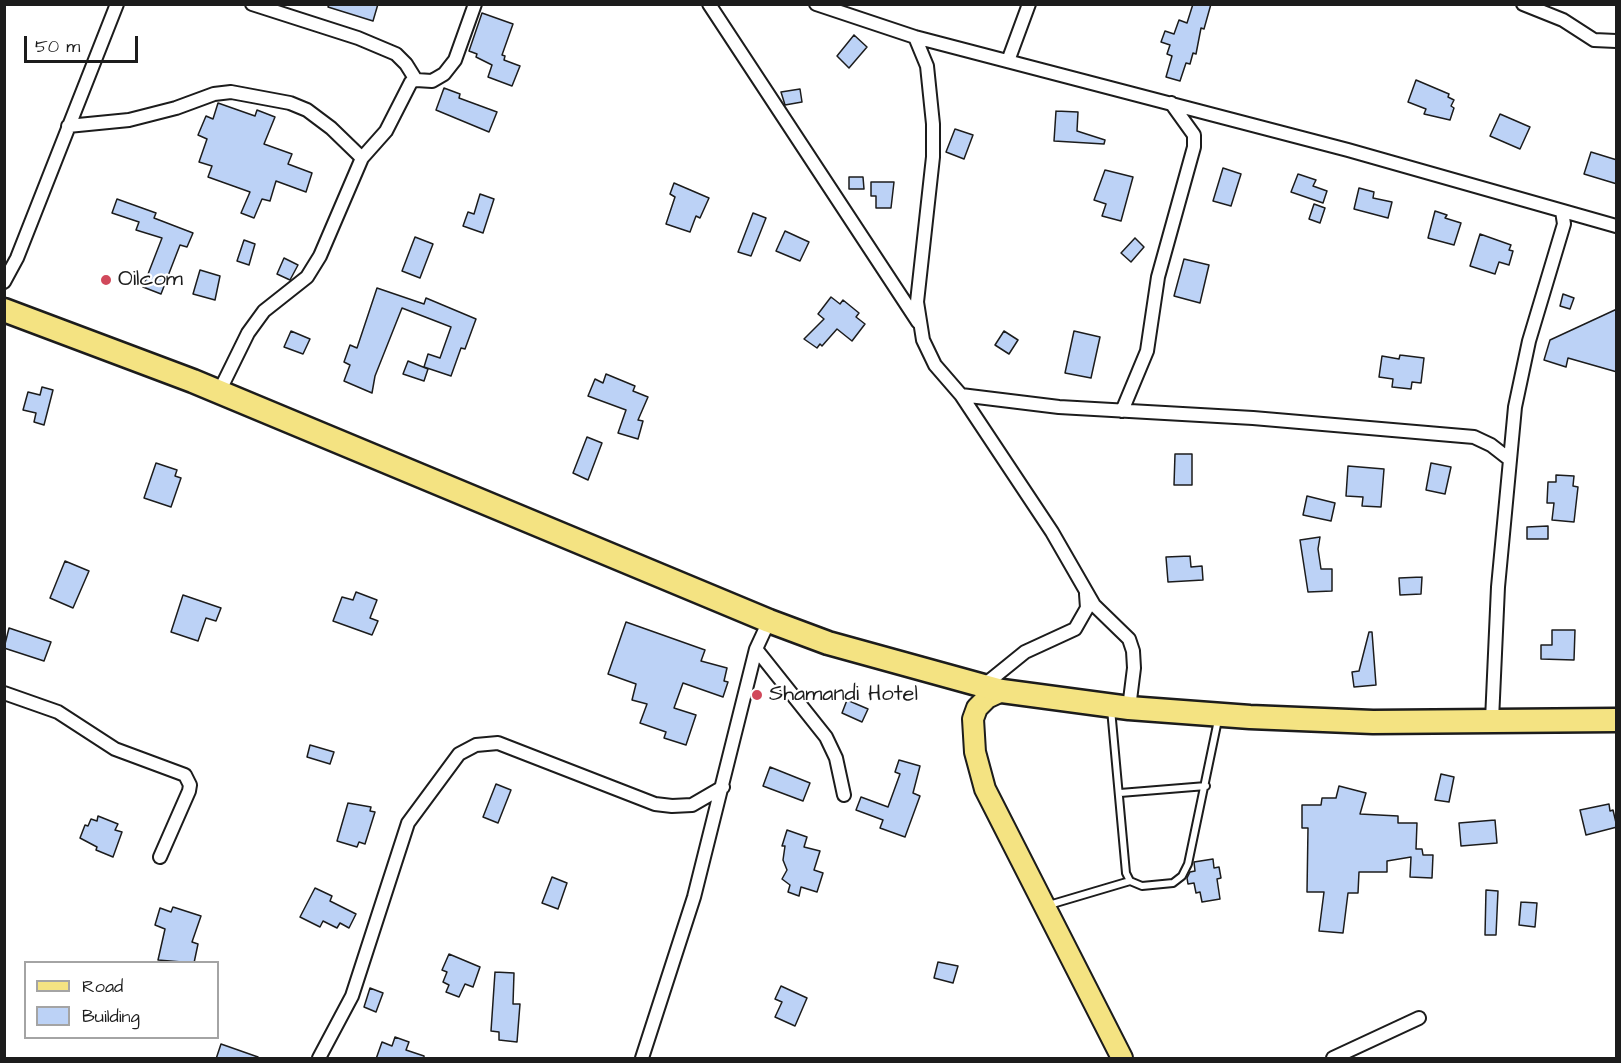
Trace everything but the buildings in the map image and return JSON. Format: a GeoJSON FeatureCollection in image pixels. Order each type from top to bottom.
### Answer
{"type":"FeatureCollection","features":[{"type":"Feature","properties":{"kind":"highway"},"geometry":{"type":"LineString","coordinates":[[4,310],[219,392],[769,621],[828,643],[993,688],[1120,707],[1219,715],[1373,722],[1617,720]]}},
{"type":"Feature","properties":{"kind":"main road"},"geometry":{"type":"LineString","coordinates":[[993,688],[973,719],[979,769],[992,806],[1122,1059]]}},
{"type":"Feature","properties":{"kind":"street"},"geometry":{"type":"LineString","coordinates":[[4,282],[17,258],[117,4]]}},
{"type":"Feature","properties":{"kind":"street"},"geometry":{"type":"LineString","coordinates":[[252,4],[358,38],[396,54],[406,64],[416,80]]}},
{"type":"Feature","properties":{"kind":"street"},"geometry":{"type":"LineString","coordinates":[[219,392],[248,333],[264,311],[307,277],[320,256],[362,158],[377,144],[411,82],[432,81],[450,68],[475,4]]}},
{"type":"Feature","properties":{"kind":"street"},"geometry":{"type":"LineString","coordinates":[[709,4],[919,323]]}},
{"type":"Feature","properties":{"kind":"street"},"geometry":{"type":"LineString","coordinates":[[816,4],[915,37],[1171,103],[1617,226]]}},
{"type":"Feature","properties":{"kind":"street"},"geometry":{"type":"LineString","coordinates":[[1008,61],[1029,4]]}},
{"type":"Feature","properties":{"kind":"street"},"geometry":{"type":"LineString","coordinates":[[1522,4],[1563,20],[1594,40],[1617,41]]}},
{"type":"Feature","properties":{"kind":"street"},"geometry":{"type":"LineString","coordinates":[[915,37],[927,66],[933,124],[933,157],[917,302],[923,340],[935,365],[961,395],[1052,532],[1086,594],[1094,605],[1129,639],[1133,651],[1134,668],[1120,707]]}},
{"type":"Feature","properties":{"kind":"street"},"geometry":{"type":"LineString","coordinates":[[68,126],[129,120],[176,108],[214,94],[231,92],[280,101],[308,110],[331,128],[362,158]]}},
{"type":"Feature","properties":{"kind":"street"},"geometry":{"type":"LineString","coordinates":[[1122,411],[1147,351],[1158,277],[1194,147],[1194,135],[1171,103]]}},
{"type":"Feature","properties":{"kind":"street"},"geometry":{"type":"LineString","coordinates":[[1492,720],[1498,587],[1515,407],[1524,363],[1564,224],[1562,212]]}},
{"type":"Feature","properties":{"kind":"street"},"geometry":{"type":"LineString","coordinates":[[961,395],[1017,404],[1253,418],[1474,437],[1491,445],[1509,459]]}},
{"type":"Feature","properties":{"kind":"street"},"geometry":{"type":"LineString","coordinates":[[993,688],[1034,646],[1075,629],[1087,608],[1086,594]]}},
{"type":"Feature","properties":{"kind":"street"},"geometry":{"type":"LineString","coordinates":[[642,1059],[694,897],[756,649],[769,621]]}},
{"type":"Feature","properties":{"kind":"street"},"geometry":{"type":"LineString","coordinates":[[756,649],[825,737],[836,758],[844,795]]}},
{"type":"Feature","properties":{"kind":"street"},"geometry":{"type":"LineString","coordinates":[[4,693],[58,712],[115,749],[185,775],[190,785],[189,791],[160,857]]}},
{"type":"Feature","properties":{"kind":"street"},"geometry":{"type":"LineString","coordinates":[[319,1059],[352,996],[408,823],[459,754],[476,745],[498,743],[655,804],[692,805],[723,787]]}},
{"type":"Feature","properties":{"kind":"street"},"geometry":{"type":"LineString","coordinates":[[1333,1059],[1419,1018]]}},
{"type":"Feature","properties":{"kind":"lane"},"geometry":{"type":"LineString","coordinates":[[1120,707],[1120,793],[1126,873],[1130,881]]}},
{"type":"Feature","properties":{"kind":"lane"},"geometry":{"type":"LineString","coordinates":[[1045,906],[1130,881],[1142,886],[1173,883],[1182,876],[1188,864],[1206,786],[1219,715]]}},
{"type":"Feature","properties":{"kind":"lane"},"geometry":{"type":"LineString","coordinates":[[1120,793],[1206,786]]}},
{"type":"Feature","properties":{"kind":"place","name":"Oilcom"},"geometry":{"type":"Point","coordinates":[106,280]}},
{"type":"Feature","properties":{"kind":"place","name":"Shamandi Hotel"},"geometry":{"type":"Point","coordinates":[757,695]}}]}
